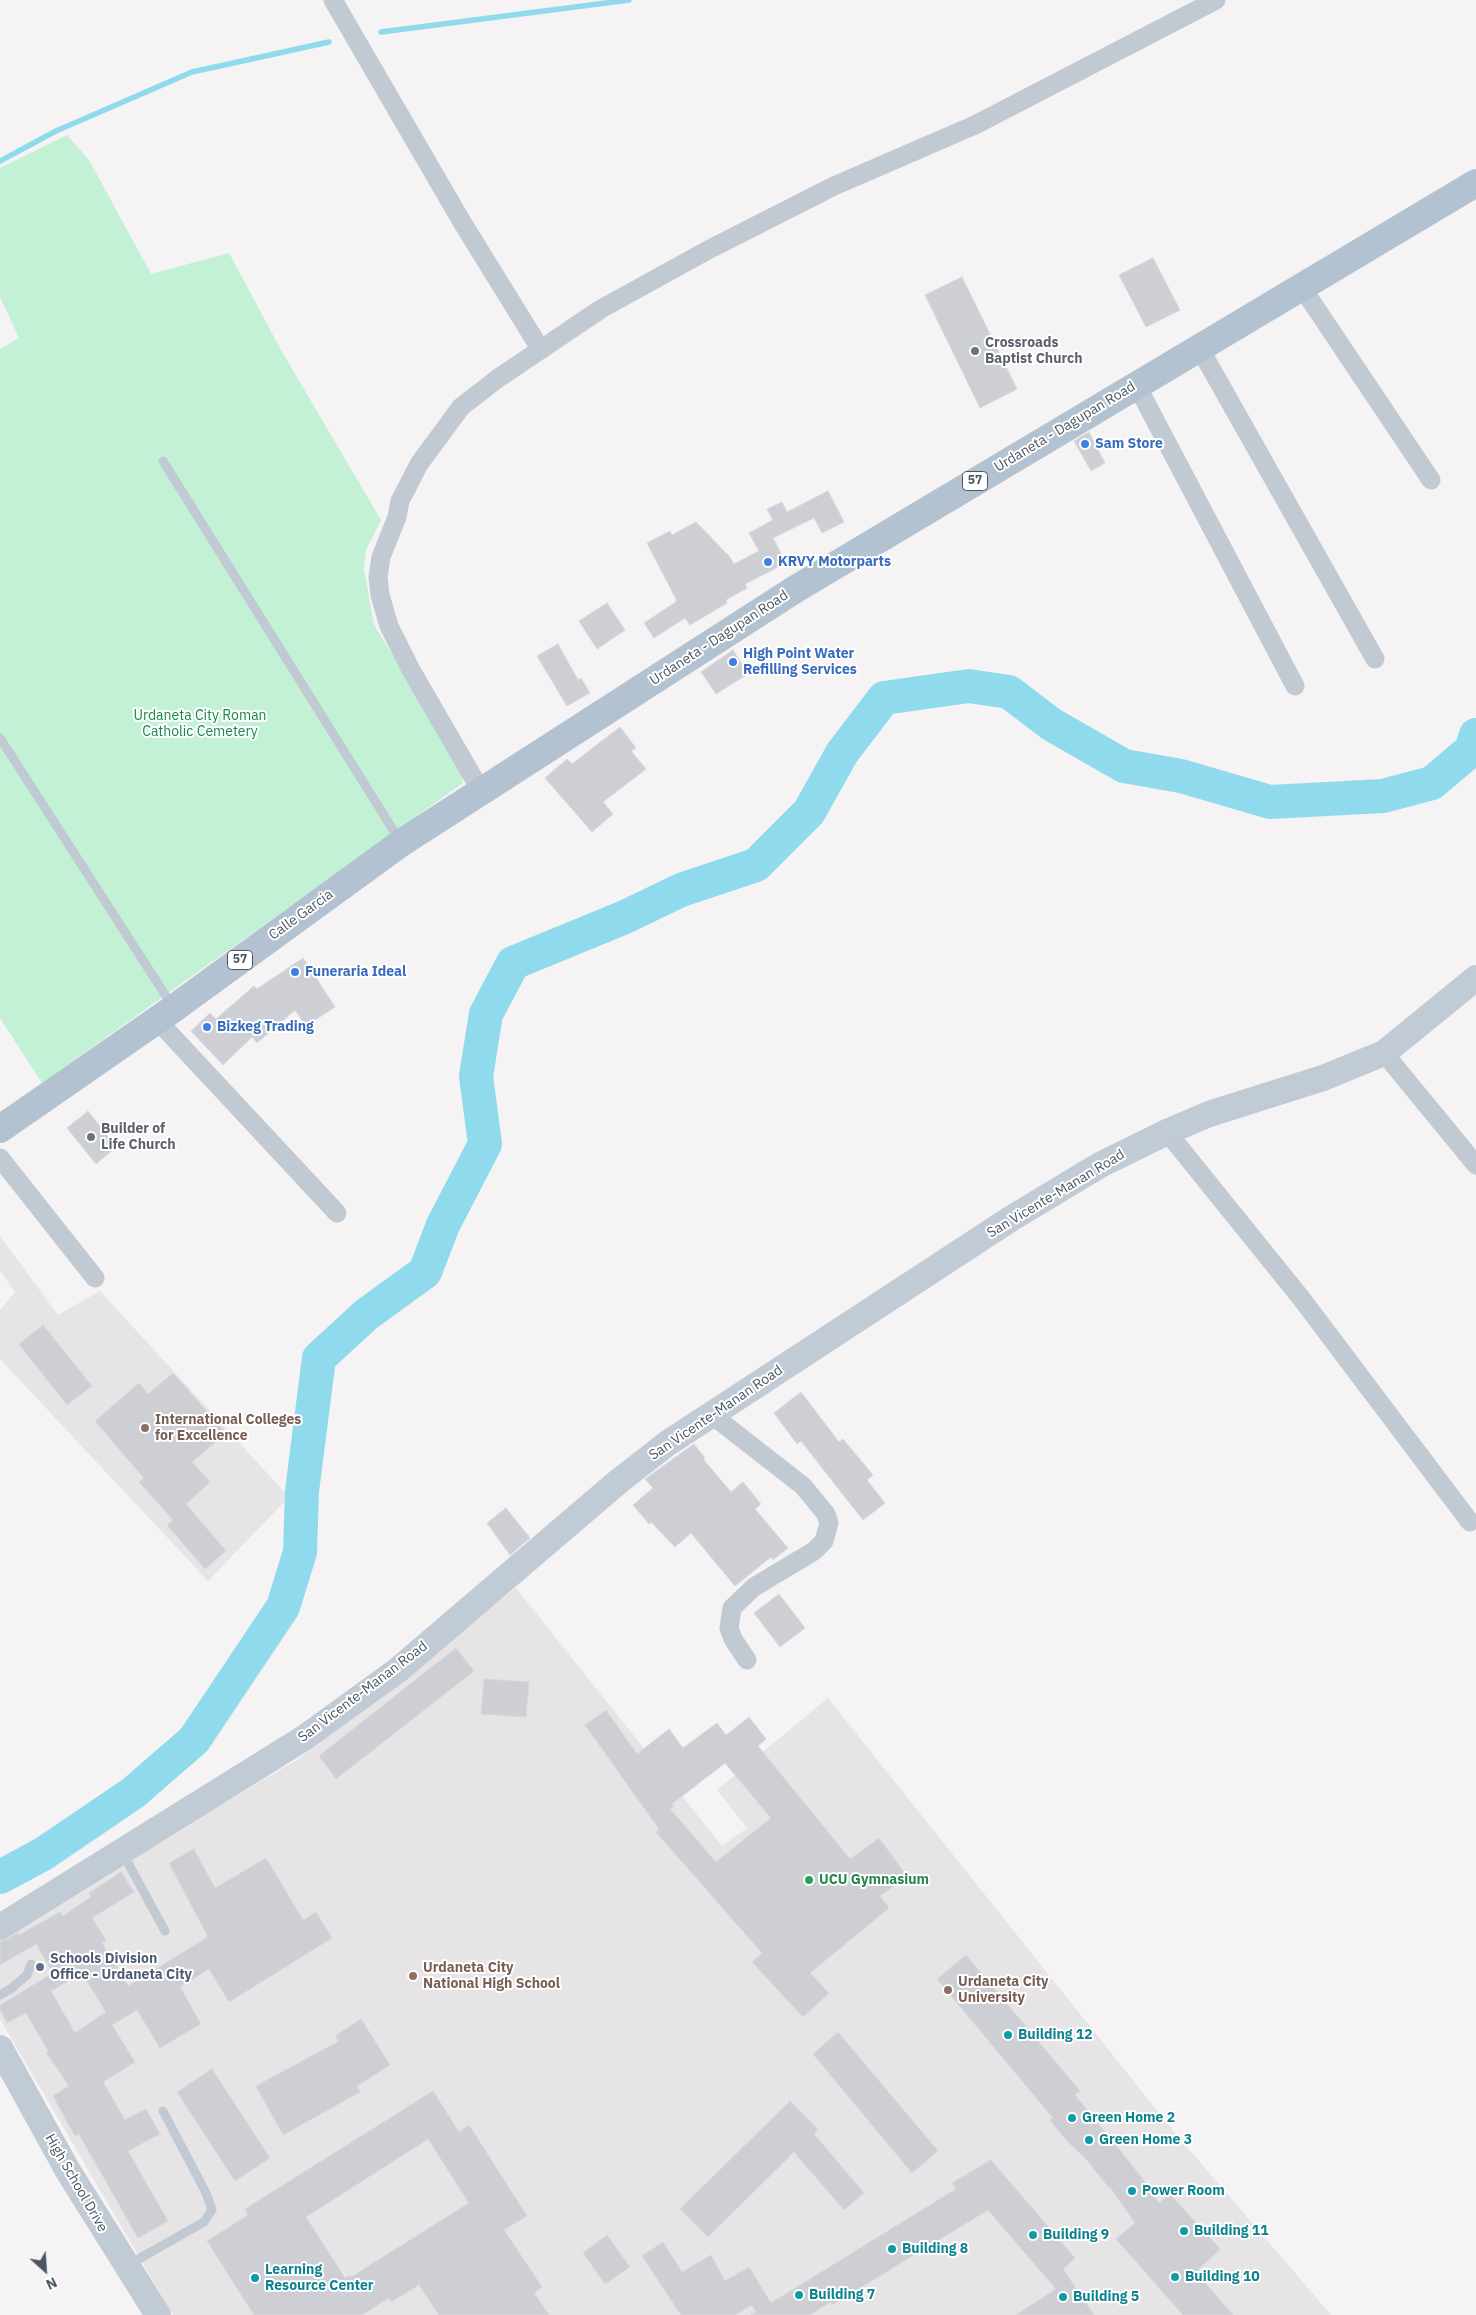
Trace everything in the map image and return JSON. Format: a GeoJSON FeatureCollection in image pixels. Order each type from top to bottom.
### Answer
{"type":"FeatureCollection","features":[{"type":"Feature","properties":{"kind":"main road","name":"Urdaneta - Dagupan Road"},"geometry":{"type":"LineString","coordinates":[[481,791],[794,590],[1136,384],[1476,183]]}},
{"type":"Feature","properties":{"kind":"main road","name":"Calle Garcia"},"geometry":{"type":"LineString","coordinates":[[0,1129],[165,1014],[401,843],[481,791]]}},
{"type":"Feature","properties":{"kind":"street"},"geometry":{"type":"LineString","coordinates":[[333,0],[462,222],[541,350]]}},
{"type":"Feature","properties":{"kind":"street"},"geometry":{"type":"LineString","coordinates":[[481,791],[430,704],[389,626],[380,595],[378,577],[381,557],[400,501],[419,464],[461,407],[497,379],[601,309],[708,250],[834,186],[975,125],[1216,0]]}},
{"type":"Feature","properties":{"kind":"street"},"geometry":{"type":"LineString","coordinates":[[1301,286],[1431,480]]}},
{"type":"Feature","properties":{"kind":"street"},"geometry":{"type":"LineString","coordinates":[[1199,347],[1375,659]]}},
{"type":"Feature","properties":{"kind":"street"},"geometry":{"type":"LineString","coordinates":[[1136,384],[1295,686]]}},
{"type":"Feature","properties":{"kind":"street","name":"San Vicente-Manan Road"},"geometry":{"type":"LineString","coordinates":[[0,1927],[120,1850],[304,1738],[398,1670],[619,1481],[668,1443],[1012,1218],[1100,1165],[1167,1132],[1209,1114],[1323,1078],[1384,1053],[1476,978]]}},
{"type":"Feature","properties":{"kind":"street"},"geometry":{"type":"LineString","coordinates":[[165,1014],[337,1213]]}},
{"type":"Feature","properties":{"kind":"street"},"geometry":{"type":"LineString","coordinates":[[1384,1053],[1476,1165]]}},
{"type":"Feature","properties":{"kind":"street"},"geometry":{"type":"LineString","coordinates":[[1167,1132],[1300,1298],[1470,1522]]}},
{"type":"Feature","properties":{"kind":"street"},"geometry":{"type":"LineString","coordinates":[[0,1158],[95,1278]]}},
{"type":"Feature","properties":{"kind":"street"},"geometry":{"type":"LineString","coordinates":[[712,1415],[803,1486],[826,1514],[829,1523],[824,1541],[814,1550],[760,1584],[742,1597],[732,1608],[729,1628],[733,1639],[747,1660]]}},
{"type":"Feature","properties":{"kind":"street","name":"High School Drive"},"geometry":{"type":"LineString","coordinates":[[0,2048],[68,2171],[158,2315]]}},
{"type":"Feature","properties":{"kind":"lane"},"geometry":{"type":"LineString","coordinates":[[163,460],[401,843]]}},
{"type":"Feature","properties":{"kind":"lane"},"geometry":{"type":"LineString","coordinates":[[0,738],[165,1014]]}},
{"type":"Feature","properties":{"kind":"lane"},"geometry":{"type":"LineString","coordinates":[[120,1850],[165,1931]]}},
{"type":"Feature","properties":{"kind":"lane"},"geometry":{"type":"LineString","coordinates":[[0,1995],[12,1988],[27,1975],[31,1964]]}},
{"type":"Feature","properties":{"kind":"lane"},"geometry":{"type":"LineString","coordinates":[[126,2266],[204,2222],[212,2210],[206,2193],[163,2111]]}},
{"type":"Feature","properties":{"kind":"shaded area","name":"International Colleges for Excellence"},"geometry":{"type":"Polygon","coordinates":[[[0,1236],[58,1315],[100,1291],[289,1497],[208,1581],[0,1359],[0,1310],[15,1292],[0,1271],[0,1236]]]}},
{"type":"Feature","properties":{"kind":"shaded area","name":"Urdaneta City National High School"},"geometry":{"type":"Polygon","coordinates":[[[516,1588],[722,1846],[747,1828],[717,1790],[828,1698],[1175,2133],[1331,2315],[173,2315],[0,2019],[0,1934],[300,1758],[516,1588]]]}},
{"type":"Feature","properties":{"kind":"green space","name":"Urdaneta City Roman Catholic Cemetery"},"geometry":{"type":"Polygon","coordinates":[[[67,135],[89,160],[151,274],[229,253],[281,350],[381,520],[366,550],[364,569],[374,625],[457,758],[463,783],[42,1083],[0,1018],[0,349],[19,338],[0,297],[0,168],[67,135]]]}},
{"type":"Feature","properties":{"kind":"building"},"geometry":{"type":"Polygon","coordinates":[[[1153,258],[1180,310],[1146,327],[1119,275],[1153,258]]]}},
{"type":"Feature","properties":{"kind":"building","name":"Crossroads Baptist Church"},"geometry":{"type":"Polygon","coordinates":[[[962,277],[1017,389],[980,408],[925,295],[962,277]]]}},
{"type":"Feature","properties":{"kind":"building"},"geometry":{"type":"Polygon","coordinates":[[[1089,432],[1105,463],[1091,471],[1074,441],[1089,432]]]}},
{"type":"Feature","properties":{"kind":"building"},"geometry":{"type":"Polygon","coordinates":[[[828,491],[844,522],[822,533],[814,518],[773,538],[786,563],[745,584],[747,588],[726,600],[727,603],[690,625],[685,618],[654,638],[644,623],[676,602],[676,599],[647,543],[670,531],[672,535],[696,522],[729,556],[734,564],[759,551],[749,533],[773,520],[767,509],[782,502],[787,512],[828,491]]]}},
{"type":"Feature","properties":{"kind":"building"},"geometry":{"type":"Polygon","coordinates":[[[607,603],[625,630],[597,649],[579,621],[607,603]]]}},
{"type":"Feature","properties":{"kind":"building"},"geometry":{"type":"Polygon","coordinates":[[[558,644],[578,680],[581,678],[590,693],[567,706],[537,656],[558,644]]]}},
{"type":"Feature","properties":{"kind":"building"},"geometry":{"type":"Polygon","coordinates":[[[733,650],[748,674],[716,694],[701,672],[733,650]]]}},
{"type":"Feature","properties":{"kind":"building"},"geometry":{"type":"Polygon","coordinates":[[[620,727],[636,748],[631,751],[646,769],[603,802],[613,814],[592,832],[545,778],[567,759],[572,764],[620,727]]]}},
{"type":"Feature","properties":{"kind":"building"},"geometry":{"type":"Polygon","coordinates":[[[303,958],[335,1007],[306,1026],[295,1010],[257,1043],[252,1037],[223,1065],[191,1031],[210,1013],[216,1019],[254,986],[257,989],[303,958]]]}},
{"type":"Feature","properties":{"kind":"building","name":"Builder of Life Church"},"geometry":{"type":"Polygon","coordinates":[[[88,1111],[116,1147],[96,1164],[67,1128],[88,1111]]]}},
{"type":"Feature","properties":{"kind":"building"},"geometry":{"type":"Polygon","coordinates":[[[43,1325],[92,1386],[67,1405],[19,1344],[43,1325]]]}},
{"type":"Feature","properties":{"kind":"building"},"geometry":{"type":"Polygon","coordinates":[[[173,1373],[226,1433],[192,1462],[210,1482],[186,1504],[226,1551],[205,1569],[167,1525],[173,1520],[139,1482],[144,1478],[95,1421],[139,1383],[148,1394],[173,1373]]]}},
{"type":"Feature","properties":{"kind":"building"},"geometry":{"type":"Polygon","coordinates":[[[801,1392],[839,1442],[843,1439],[873,1475],[867,1480],[885,1503],[863,1520],[801,1441],[797,1444],[774,1413],[801,1392]]]}},
{"type":"Feature","properties":{"kind":"building"},"geometry":{"type":"Polygon","coordinates":[[[694,1444],[705,1458],[703,1459],[731,1492],[743,1482],[761,1504],[755,1509],[788,1548],[773,1560],[771,1557],[735,1586],[691,1533],[675,1547],[651,1522],[649,1524],[633,1505],[653,1488],[645,1479],[694,1444]]]}},
{"type":"Feature","properties":{"kind":"building"},"geometry":{"type":"Polygon","coordinates":[[[506,1508],[530,1538],[510,1555],[487,1523],[506,1508]]]}},
{"type":"Feature","properties":{"kind":"building"},"geometry":{"type":"Polygon","coordinates":[[[779,1594],[805,1628],[780,1647],[754,1613],[779,1594]]]}},
{"type":"Feature","properties":{"kind":"building"},"geometry":{"type":"Polygon","coordinates":[[[456,1648],[474,1671],[336,1779],[319,1756],[456,1648]]]}},
{"type":"Feature","properties":{"kind":"building"},"geometry":{"type":"Polygon","coordinates":[[[484,1679],[529,1682],[526,1717],[481,1714],[484,1679]]]}},
{"type":"Feature","properties":{"kind":"building"},"geometry":{"type":"Polygon","coordinates":[[[606,1710],[637,1754],[669,1729],[683,1748],[717,1723],[726,1735],[749,1717],[766,1739],[758,1746],[850,1859],[879,1838],[907,1876],[880,1896],[889,1908],[810,1973],[829,1993],[803,2017],[752,1962],[762,1953],[656,1832],[659,1829],[585,1725],[606,1710]],[[725,1763],[672,1804],[674,1806],[670,1809],[716,1862],[771,1818],[725,1763]]]}},
{"type":"Feature","properties":{"kind":"building"},"geometry":{"type":"Polygon","coordinates":[[[194,1849],[215,1888],[266,1858],[303,1920],[316,1912],[332,1938],[229,2002],[209,1969],[180,1987],[201,2024],[160,2048],[137,2010],[112,2025],[135,2062],[103,2082],[125,2120],[146,2109],[160,2134],[128,2151],[168,2221],[138,2238],[79,2134],[75,2136],[53,2096],[69,2086],[46,2052],[48,2051],[26,2013],[7,2023],[0,2009],[0,2005],[53,1973],[36,1944],[0,1965],[0,1942],[18,1933],[19,1935],[60,1912],[63,1916],[91,1897],[89,1893],[121,1872],[134,1892],[92,1918],[106,1940],[102,1943],[128,1986],[208,1937],[169,1863],[194,1849]],[[82,1973],[51,1991],[75,2033],[106,2012],[82,1973]]]}},
{"type":"Feature","properties":{"kind":"building"},"geometry":{"type":"Polygon","coordinates":[[[966,1955],[1080,2091],[1075,2095],[1139,2174],[1159,2203],[1170,2194],[1220,2249],[1196,2272],[1233,2315],[1183,2315],[1116,2239],[1135,2223],[1110,2187],[1086,2159],[1066,2140],[1050,2120],[1053,2118],[937,1979],[966,1955]]]}},
{"type":"Feature","properties":{"kind":"building"},"geometry":{"type":"Polygon","coordinates":[[[361,2019],[390,2065],[357,2086],[360,2092],[283,2135],[256,2086],[339,2041],[335,2036],[361,2019]]]}},
{"type":"Feature","properties":{"kind":"building"},"geometry":{"type":"Polygon","coordinates":[[[838,2032],[938,2151],[912,2173],[813,2054],[838,2032]]]}},
{"type":"Feature","properties":{"kind":"building"},"geometry":{"type":"Polygon","coordinates":[[[212,2069],[270,2158],[235,2181],[177,2092],[212,2069]]]}},
{"type":"Feature","properties":{"kind":"building"},"geometry":{"type":"Polygon","coordinates":[[[433,2091],[459,2132],[469,2125],[527,2216],[504,2230],[542,2287],[534,2293],[549,2315],[439,2315],[419,2285],[391,2302],[389,2298],[362,2315],[254,2315],[207,2241],[248,2215],[245,2209],[433,2091]],[[428,2139],[306,2217],[345,2278],[350,2275],[351,2277],[469,2203],[428,2139]]]}},
{"type":"Feature","properties":{"kind":"building"},"geometry":{"type":"Polygon","coordinates":[[[790,2101],[818,2129],[814,2134],[864,2193],[844,2210],[794,2152],[708,2237],[680,2209],[790,2101]]]}},
{"type":"Feature","properties":{"kind":"building"},"geometry":{"type":"Polygon","coordinates":[[[991,2160],[1075,2258],[1063,2269],[1094,2315],[1016,2315],[1056,2289],[988,2210],[832,2305],[830,2302],[810,2315],[751,2315],[756,2312],[752,2305],[735,2315],[681,2315],[642,2256],[663,2242],[682,2272],[711,2255],[725,2281],[749,2267],[771,2303],[956,2189],[952,2183],[991,2160]]]}},
{"type":"Feature","properties":{"kind":"building"},"geometry":{"type":"Polygon","coordinates":[[[607,2235],[630,2267],[605,2284],[583,2253],[607,2235]]]}},
{"type":"Feature","properties":{"kind":"waterway"},"geometry":{"type":"LineString","coordinates":[[381,32],[629,0]]}},
{"type":"Feature","properties":{"kind":"waterway"},"geometry":{"type":"LineString","coordinates":[[0,161],[56,131],[192,72],[329,42]]}},
{"type":"Feature","properties":{"kind":"waterway"},"geometry":{"type":"LineString","coordinates":[[0,1877],[43,1854],[133,1793],[194,1740],[283,1607],[300,1552],[302,1491],[319,1358],[367,1314],[425,1272],[443,1225],[485,1144],[476,1076],[486,1014],[513,963],[625,917],[681,890],[756,865],[809,812],[842,753],[884,698],[969,686],[1009,692],[1051,724],[1124,766],[1181,776],[1270,802],[1383,796],[1432,783],[1471,750],[1476,735]]}},
{"type":"Feature","properties":{"kind":"place","name":"Crossroads Baptist Church"},"geometry":{"type":"Point","coordinates":[975,351]}},
{"type":"Feature","properties":{"kind":"place","name":"Sam Store"},"geometry":{"type":"Point","coordinates":[1085,444]}},
{"type":"Feature","properties":{"kind":"place","name":"KRVY Motorparts"},"geometry":{"type":"Point","coordinates":[768,562]}},
{"type":"Feature","properties":{"kind":"place","name":"High Point Water Refilling Services"},"geometry":{"type":"Point","coordinates":[733,662]}},
{"type":"Feature","properties":{"kind":"place","name":"Funeraria Ideal"},"geometry":{"type":"Point","coordinates":[295,972]}},
{"type":"Feature","properties":{"kind":"place","name":"Bizkeg Trading"},"geometry":{"type":"Point","coordinates":[207,1027]}},
{"type":"Feature","properties":{"kind":"place","name":"Builder of Life Church"},"geometry":{"type":"Point","coordinates":[91,1137]}},
{"type":"Feature","properties":{"kind":"place","name":"International Colleges for Excellence"},"geometry":{"type":"Point","coordinates":[145,1428]}},
{"type":"Feature","properties":{"kind":"place","name":"UCU Gymnasium"},"geometry":{"type":"Point","coordinates":[809,1880]}},
{"type":"Feature","properties":{"kind":"place","name":"Schools Division Office - Urdaneta City"},"geometry":{"type":"Point","coordinates":[40,1967]}},
{"type":"Feature","properties":{"kind":"place","name":"Urdaneta City National High School"},"geometry":{"type":"Point","coordinates":[413,1976]}},
{"type":"Feature","properties":{"kind":"place","name":"Urdaneta City University"},"geometry":{"type":"Point","coordinates":[948,1990]}},
{"type":"Feature","properties":{"kind":"place","name":"Building 12"},"geometry":{"type":"Point","coordinates":[1008,2035]}},
{"type":"Feature","properties":{"kind":"place","name":"Green Home 2"},"geometry":{"type":"Point","coordinates":[1072,2118]}},
{"type":"Feature","properties":{"kind":"place","name":"Green Home 3"},"geometry":{"type":"Point","coordinates":[1089,2140]}},
{"type":"Feature","properties":{"kind":"place","name":"Power Room"},"geometry":{"type":"Point","coordinates":[1132,2191]}},
{"type":"Feature","properties":{"kind":"place","name":"Building 11"},"geometry":{"type":"Point","coordinates":[1184,2231]}},
{"type":"Feature","properties":{"kind":"place","name":"Building 9"},"geometry":{"type":"Point","coordinates":[1033,2235]}},
{"type":"Feature","properties":{"kind":"place","name":"Building 8"},"geometry":{"type":"Point","coordinates":[892,2249]}},
{"type":"Feature","properties":{"kind":"place","name":"Building 10"},"geometry":{"type":"Point","coordinates":[1175,2277]}},
{"type":"Feature","properties":{"kind":"place","name":"Learning Resource Center"},"geometry":{"type":"Point","coordinates":[255,2278]}},
{"type":"Feature","properties":{"kind":"place","name":"Building 7"},"geometry":{"type":"Point","coordinates":[799,2295]}},
{"type":"Feature","properties":{"kind":"place","name":"Building 5"},"geometry":{"type":"Point","coordinates":[1063,2297]}}]}
